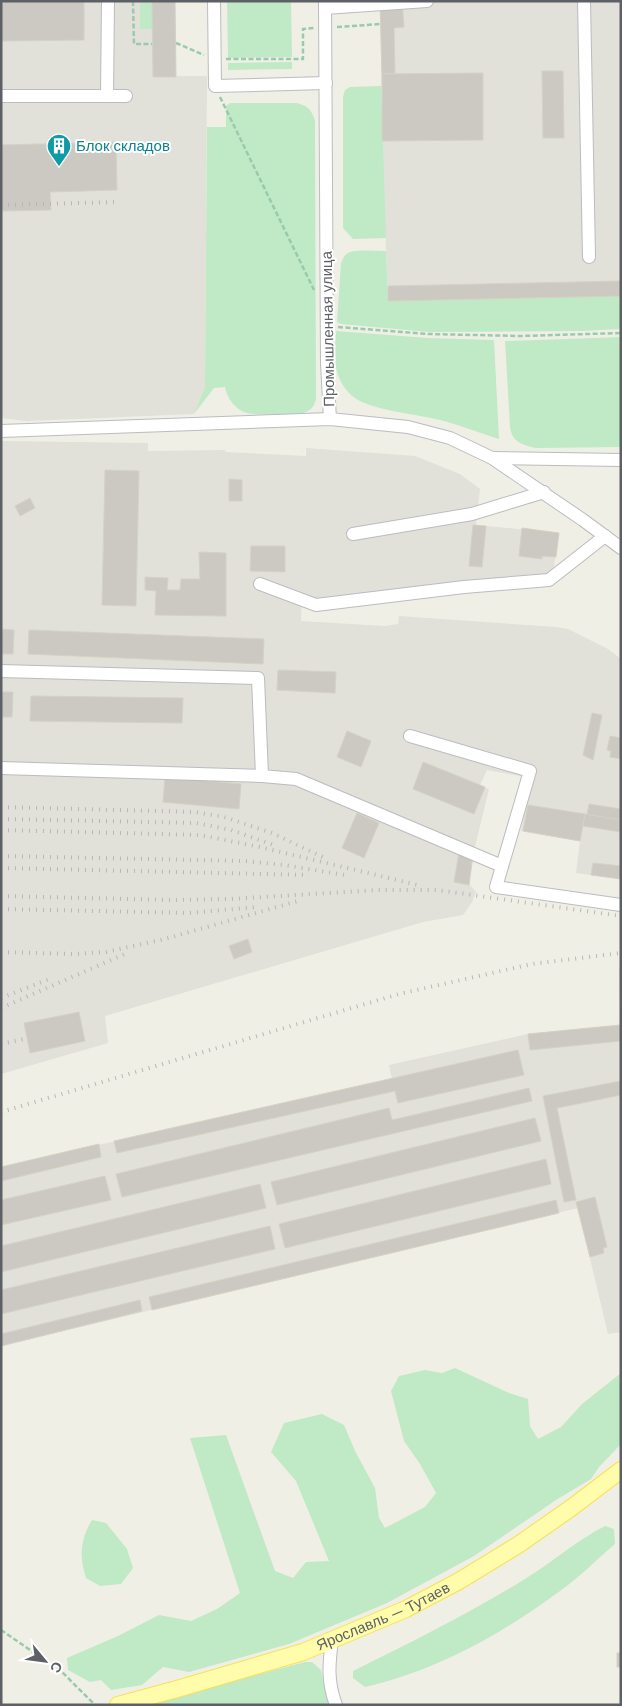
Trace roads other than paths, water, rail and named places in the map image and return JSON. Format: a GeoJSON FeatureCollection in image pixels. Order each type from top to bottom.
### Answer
{"type":"FeatureCollection","features":[{"type":"Feature","properties":{"kind":"main road","name":"Ярославль — Тутаев"},"geometry":{"type":"LineString","coordinates":[[118,1705],[303,1652],[406,1609],[460,1581],[518,1545],[621,1470]]}},
{"type":"Feature","properties":{"kind":"street"},"geometry":{"type":"LineString","coordinates":[[107,96],[108,1]]}},
{"type":"Feature","properties":{"kind":"street"},"geometry":{"type":"LineString","coordinates":[[214,1],[214,86],[326,83]]}},
{"type":"Feature","properties":{"kind":"street"},"geometry":{"type":"LineString","coordinates":[[325,4],[427,1]]}},
{"type":"Feature","properties":{"kind":"street"},"geometry":{"type":"LineString","coordinates":[[584,1],[589,256]]}},
{"type":"Feature","properties":{"kind":"street","name":"Промышленная улица"},"geometry":{"type":"LineString","coordinates":[[1,431],[330,419],[326,364],[325,4]]}},
{"type":"Feature","properties":{"kind":"street"},"geometry":{"type":"LineString","coordinates":[[1,96],[126,96]]}},
{"type":"Feature","properties":{"kind":"street"},"geometry":{"type":"LineString","coordinates":[[330,419],[398,426],[450,438],[492,458],[544,492],[621,548]]}},
{"type":"Feature","properties":{"kind":"street"},"geometry":{"type":"LineString","coordinates":[[492,458],[621,460]]}},
{"type":"Feature","properties":{"kind":"street"},"geometry":{"type":"LineString","coordinates":[[353,534],[472,514],[544,492]]}},
{"type":"Feature","properties":{"kind":"street"},"geometry":{"type":"LineString","coordinates":[[260,584],[316,605],[464,587],[549,580],[605,536]]}},
{"type":"Feature","properties":{"kind":"street"},"geometry":{"type":"LineString","coordinates":[[1,671],[258,678],[262,776]]}},
{"type":"Feature","properties":{"kind":"street"},"geometry":{"type":"LineString","coordinates":[[410,736],[530,771],[496,887],[621,905]]}},
{"type":"Feature","properties":{"kind":"street"},"geometry":{"type":"LineString","coordinates":[[1,768],[262,776],[296,779],[502,866]]}},
{"type":"Feature","properties":{"kind":"street"},"geometry":{"type":"LineString","coordinates":[[332,1639],[328,1670],[336,1705]]}},
{"type":"Feature","properties":{"kind":"railway"},"geometry":{"type":"LineString","coordinates":[[1,205],[118,202]]}},
{"type":"Feature","properties":{"kind":"railway"},"geometry":{"type":"LineString","coordinates":[[1,807],[195,812],[224,817],[272,833],[325,858]]}},
{"type":"Feature","properties":{"kind":"railway"},"geometry":{"type":"LineString","coordinates":[[1,819],[196,823],[231,830],[274,845]]}},
{"type":"Feature","properties":{"kind":"railway"},"geometry":{"type":"LineString","coordinates":[[1,830],[200,835],[260,847],[418,885]]}},
{"type":"Feature","properties":{"kind":"railway"},"geometry":{"type":"LineString","coordinates":[[1,856],[245,861],[345,875]]}},
{"type":"Feature","properties":{"kind":"railway"},"geometry":{"type":"LineString","coordinates":[[1,868],[309,875]]}},
{"type":"Feature","properties":{"kind":"railway"},"geometry":{"type":"LineString","coordinates":[[1,896],[172,900],[230,899],[378,890],[437,890],[621,916]]}},
{"type":"Feature","properties":{"kind":"railway"},"geometry":{"type":"LineString","coordinates":[[1,952],[73,954],[106,952],[165,939],[298,901]]}},
{"type":"Feature","properties":{"kind":"railway"},"geometry":{"type":"LineString","coordinates":[[1,909],[188,913],[258,907]]}},
{"type":"Feature","properties":{"kind":"railway"},"geometry":{"type":"LineString","coordinates":[[1,1112],[399,994],[532,964],[621,953]]}},
{"type":"Feature","properties":{"kind":"railway"},"geometry":{"type":"LineString","coordinates":[[1,1008],[125,954]]}},
{"type":"Feature","properties":{"kind":"railway"},"geometry":{"type":"LineString","coordinates":[[1,998],[52,978]]}},
{"type":"Feature","properties":{"kind":"railway"},"geometry":{"type":"LineString","coordinates":[[1,1044],[24,1039]]}},
{"type":"Feature","properties":{"kind":"place","name":"Блок складов"},"geometry":{"type":"Point","coordinates":[59,167]}}]}
